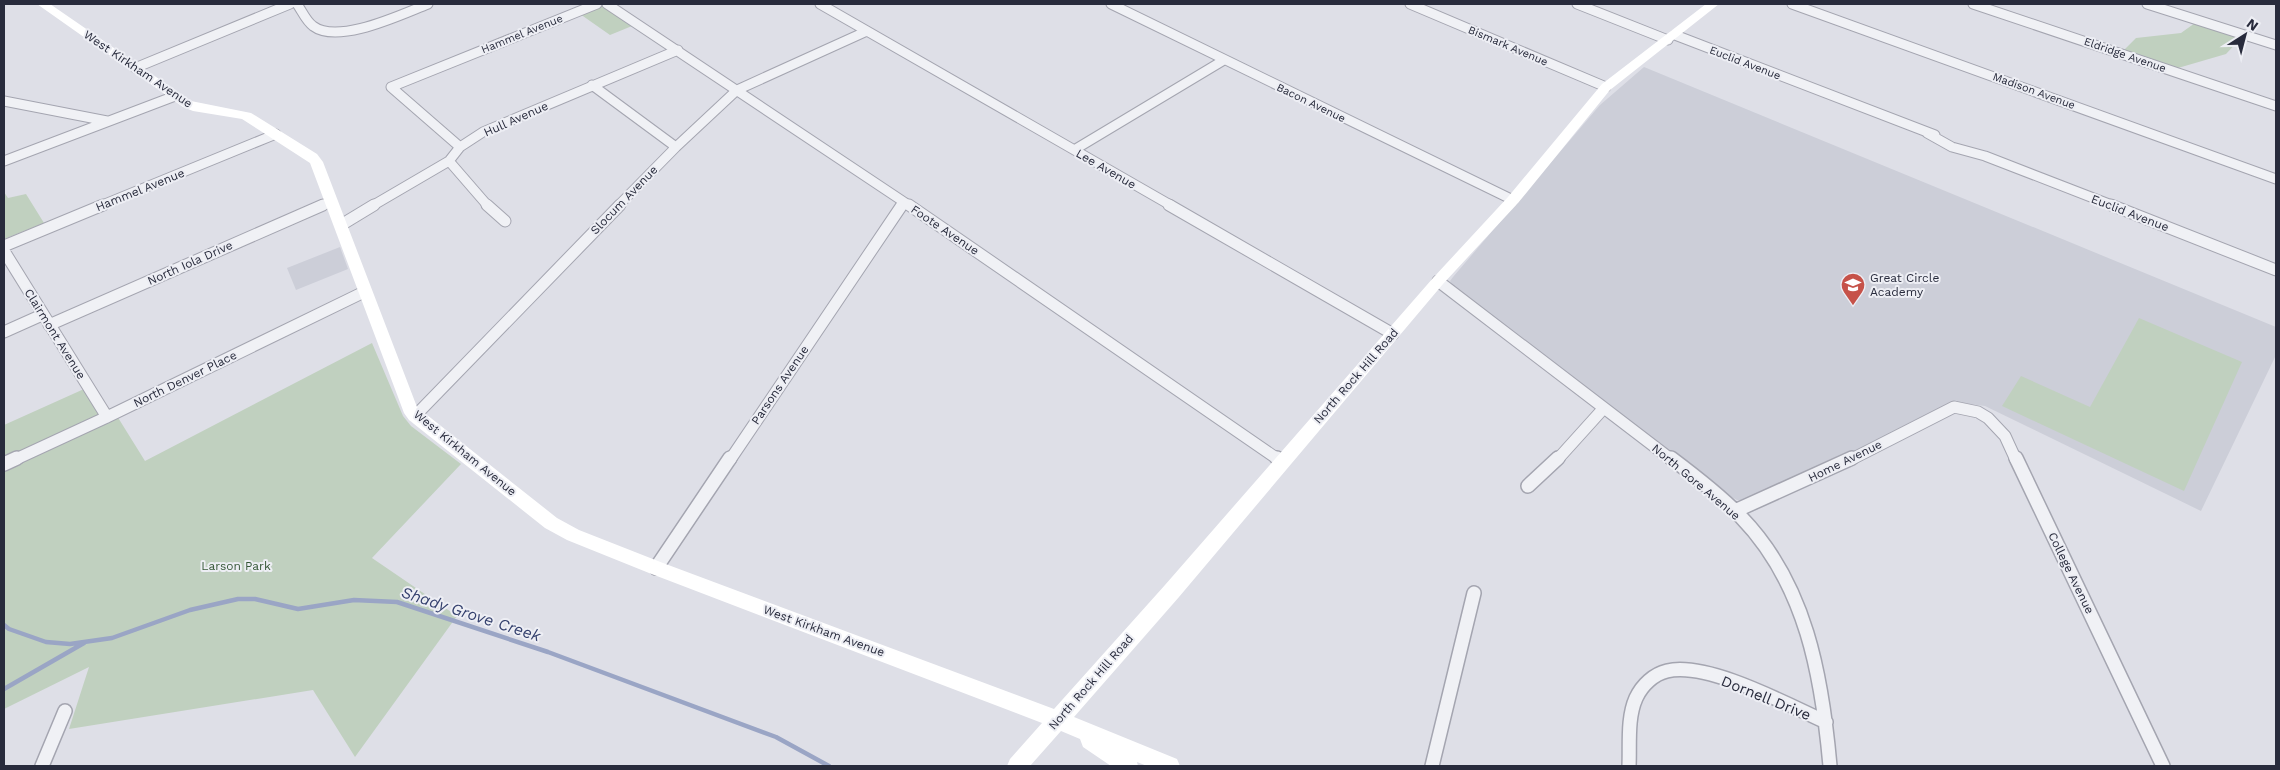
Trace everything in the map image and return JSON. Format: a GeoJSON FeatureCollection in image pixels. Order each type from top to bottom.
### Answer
{"type":"FeatureCollection","features":[{"type":"Feature","properties":{"kind":"street","name":"West Kirkham Avenue"},"geometry":{"type":"LineString","coordinates":[[43,4],[193,108],[246,116],[312,157],[316,162],[330,202],[341,225],[364,292],[410,409],[415,416],[551,522],[573,536],[1059,720],[1170,766]]}},
{"type":"Feature","properties":{"kind":"street"},"geometry":{"type":"LineString","coordinates":[[135,68],[290,4]]}},
{"type":"Feature","properties":{"kind":"street"},"geometry":{"type":"LineString","coordinates":[[297,4],[313,27],[330,32],[359,29],[428,4]]}},
{"type":"Feature","properties":{"kind":"street","name":"Hammel Avenue"},"geometry":{"type":"LineString","coordinates":[[460,147],[391,86],[597,4]]}},
{"type":"Feature","properties":{"kind":"street","name":"Foote Avenue"},"geometry":{"type":"LineString","coordinates":[[607,4],[904,202],[1281,461]]}},
{"type":"Feature","properties":{"kind":"street","name":"Lee Avenue"},"geometry":{"type":"LineString","coordinates":[[820,4],[1393,334]]}},
{"type":"Feature","properties":{"kind":"street","name":"Bacon Avenue"},"geometry":{"type":"LineString","coordinates":[[1111,4],[1513,200]]}},
{"type":"Feature","properties":{"kind":"street","name":"Bismark Avenue"},"geometry":{"type":"LineString","coordinates":[[1410,4],[1606,88]]}},
{"type":"Feature","properties":{"kind":"street","name":"Euclid Avenue"},"geometry":{"type":"LineString","coordinates":[[1577,4],[1928,133],[1952,147],[1985,156],[2276,270]]}},
{"type":"Feature","properties":{"kind":"street","name":"North Rock Hill Road"},"geometry":{"type":"LineString","coordinates":[[1017,766],[1059,720],[1438,281],[1513,200],[1606,88],[1713,4]]}},
{"type":"Feature","properties":{"kind":"street","name":"Madison Avenue"},"geometry":{"type":"LineString","coordinates":[[1792,4],[2276,179]]}},
{"type":"Feature","properties":{"kind":"street","name":"Eldridge Avenue"},"geometry":{"type":"LineString","coordinates":[[1973,4],[2276,106]]}},
{"type":"Feature","properties":{"kind":"street"},"geometry":{"type":"LineString","coordinates":[[2148,4],[2276,45]]}},
{"type":"Feature","properties":{"kind":"street","name":"Slocum Avenue"},"geometry":{"type":"LineString","coordinates":[[415,416],[676,147],[737,90],[866,31]]}},
{"type":"Feature","properties":{"kind":"street","name":"Hull Avenue"},"geometry":{"type":"LineString","coordinates":[[341,225],[449,161],[460,147],[483,132],[678,50]]}},
{"type":"Feature","properties":{"kind":"street"},"geometry":{"type":"LineString","coordinates":[[1074,150],[1224,60]]}},
{"type":"Feature","properties":{"kind":"street"},"geometry":{"type":"LineString","coordinates":[[592,85],[676,147]]}},
{"type":"Feature","properties":{"kind":"street"},"geometry":{"type":"LineString","coordinates":[[4,161],[175,96]]}},
{"type":"Feature","properties":{"kind":"street"},"geometry":{"type":"LineString","coordinates":[[4,102],[109,122]]}},
{"type":"Feature","properties":{"kind":"street","name":"Hammel Avenue"},"geometry":{"type":"LineString","coordinates":[[4,246],[276,134]]}},
{"type":"Feature","properties":{"kind":"street"},"geometry":{"type":"LineString","coordinates":[[449,161],[484,203],[506,221]]}},
{"type":"Feature","properties":{"kind":"street","name":"North Iola Drive"},"geometry":{"type":"LineString","coordinates":[[4,332],[46,320],[330,202]]}},
{"type":"Feature","properties":{"kind":"street","name":"Parsons Avenue"},"geometry":{"type":"LineString","coordinates":[[656,568],[904,202]]}},
{"type":"Feature","properties":{"kind":"street","name":"Clairmont Avenue"},"geometry":{"type":"LineString","coordinates":[[4,251],[107,417]]}},
{"type":"Feature","properties":{"kind":"street","name":"North Gore Avenue"},"geometry":{"type":"LineString","coordinates":[[1438,281],[1735,511],[1764,547],[1788,583],[1802,617],[1817,662],[1830,766]]}},
{"type":"Feature","properties":{"kind":"street","name":"North Denver Place"},"geometry":{"type":"LineString","coordinates":[[4,464],[107,417],[364,292]]}},
{"type":"Feature","properties":{"kind":"street","name":"Home Avenue"},"geometry":{"type":"LineString","coordinates":[[1735,511],[1843,463],[1954,407]]}},
{"type":"Feature","properties":{"kind":"street","name":"College Avenue"},"geometry":{"type":"LineString","coordinates":[[1954,407],[1974,409],[1987,416],[2005,436],[2163,766]]}},
{"type":"Feature","properties":{"kind":"street"},"geometry":{"type":"LineString","coordinates":[[1528,486],[1553,464],[1603,409]]}},
{"type":"Feature","properties":{"kind":"street"},"geometry":{"type":"LineString","coordinates":[[1432,766],[1474,593]]}},
{"type":"Feature","properties":{"kind":"street","name":"Dornell Drive"},"geometry":{"type":"LineString","coordinates":[[1628,766],[1636,698],[1651,678],[1669,670],[1697,672],[1731,681],[1826,722]]}},
{"type":"Feature","properties":{"kind":"street"},"geometry":{"type":"LineString","coordinates":[[42,766],[65,711]]}},
{"type":"Feature","properties":{"kind":"street","name":"West Kirkham Avenue"},"geometry":{"type":"LineString","coordinates":[[1059,720],[1128,766]]}},
{"type":"Feature","properties":{"kind":"shaded area","name":"Great Circle Academy"},"geometry":{"type":"Polygon","coordinates":[[[1644,67],[2276,327],[2276,355],[2201,511],[1985,406],[1954,402],[1851,455],[1745,500],[1737,500],[1453,286],[1450,281],[1453,277],[1600,105],[1644,67]]]}},
{"type":"Feature","properties":{"kind":"shaded area"},"geometry":{"type":"Polygon","coordinates":[[[340,247],[348,269],[296,290],[287,268],[340,247]]]}},
{"type":"Feature","properties":{"kind":"green space"},"geometry":{"type":"Polygon","coordinates":[[[601,5],[632,26],[610,35],[580,14],[601,5]]]}},
{"type":"Feature","properties":{"kind":"green space"},"geometry":{"type":"Polygon","coordinates":[[[2195,23],[2241,38],[2226,54],[2178,68],[2124,50],[2136,38],[2181,33],[2195,23]]]}},
{"type":"Feature","properties":{"kind":"green space"},"geometry":{"type":"Polygon","coordinates":[[[4,192],[8,198],[26,194],[44,223],[4,239],[4,192]]]}},
{"type":"Feature","properties":{"kind":"green space"},"geometry":{"type":"Polygon","coordinates":[[[2139,318],[2242,362],[2184,491],[2002,406],[2021,376],[2090,407],[2139,318]]]}},
{"type":"Feature","properties":{"kind":"green space","name":"Larson Park"},"geometry":{"type":"Polygon","coordinates":[[[372,343],[403,416],[411,426],[461,464],[372,558],[457,616],[355,757],[313,690],[69,729],[89,667],[4,709],[4,425],[84,389],[104,423],[117,416],[145,461],[372,343]]]}},
{"type":"Feature","properties":{"kind":"waterway","name":"Shady Grove Creek"},"geometry":{"type":"LineString","coordinates":[[4,625],[9,629],[46,642],[70,644],[112,638],[190,610],[238,599],[255,599],[298,609],[354,600],[397,602],[548,652],[776,737],[829,766]]}},
{"type":"Feature","properties":{"kind":"waterway"},"geometry":{"type":"LineString","coordinates":[[4,689],[84,643]]}},
{"type":"Feature","properties":{"kind":"place","name":"Great Circle Academy"},"geometry":{"type":"Point","coordinates":[1853,306]}}]}
